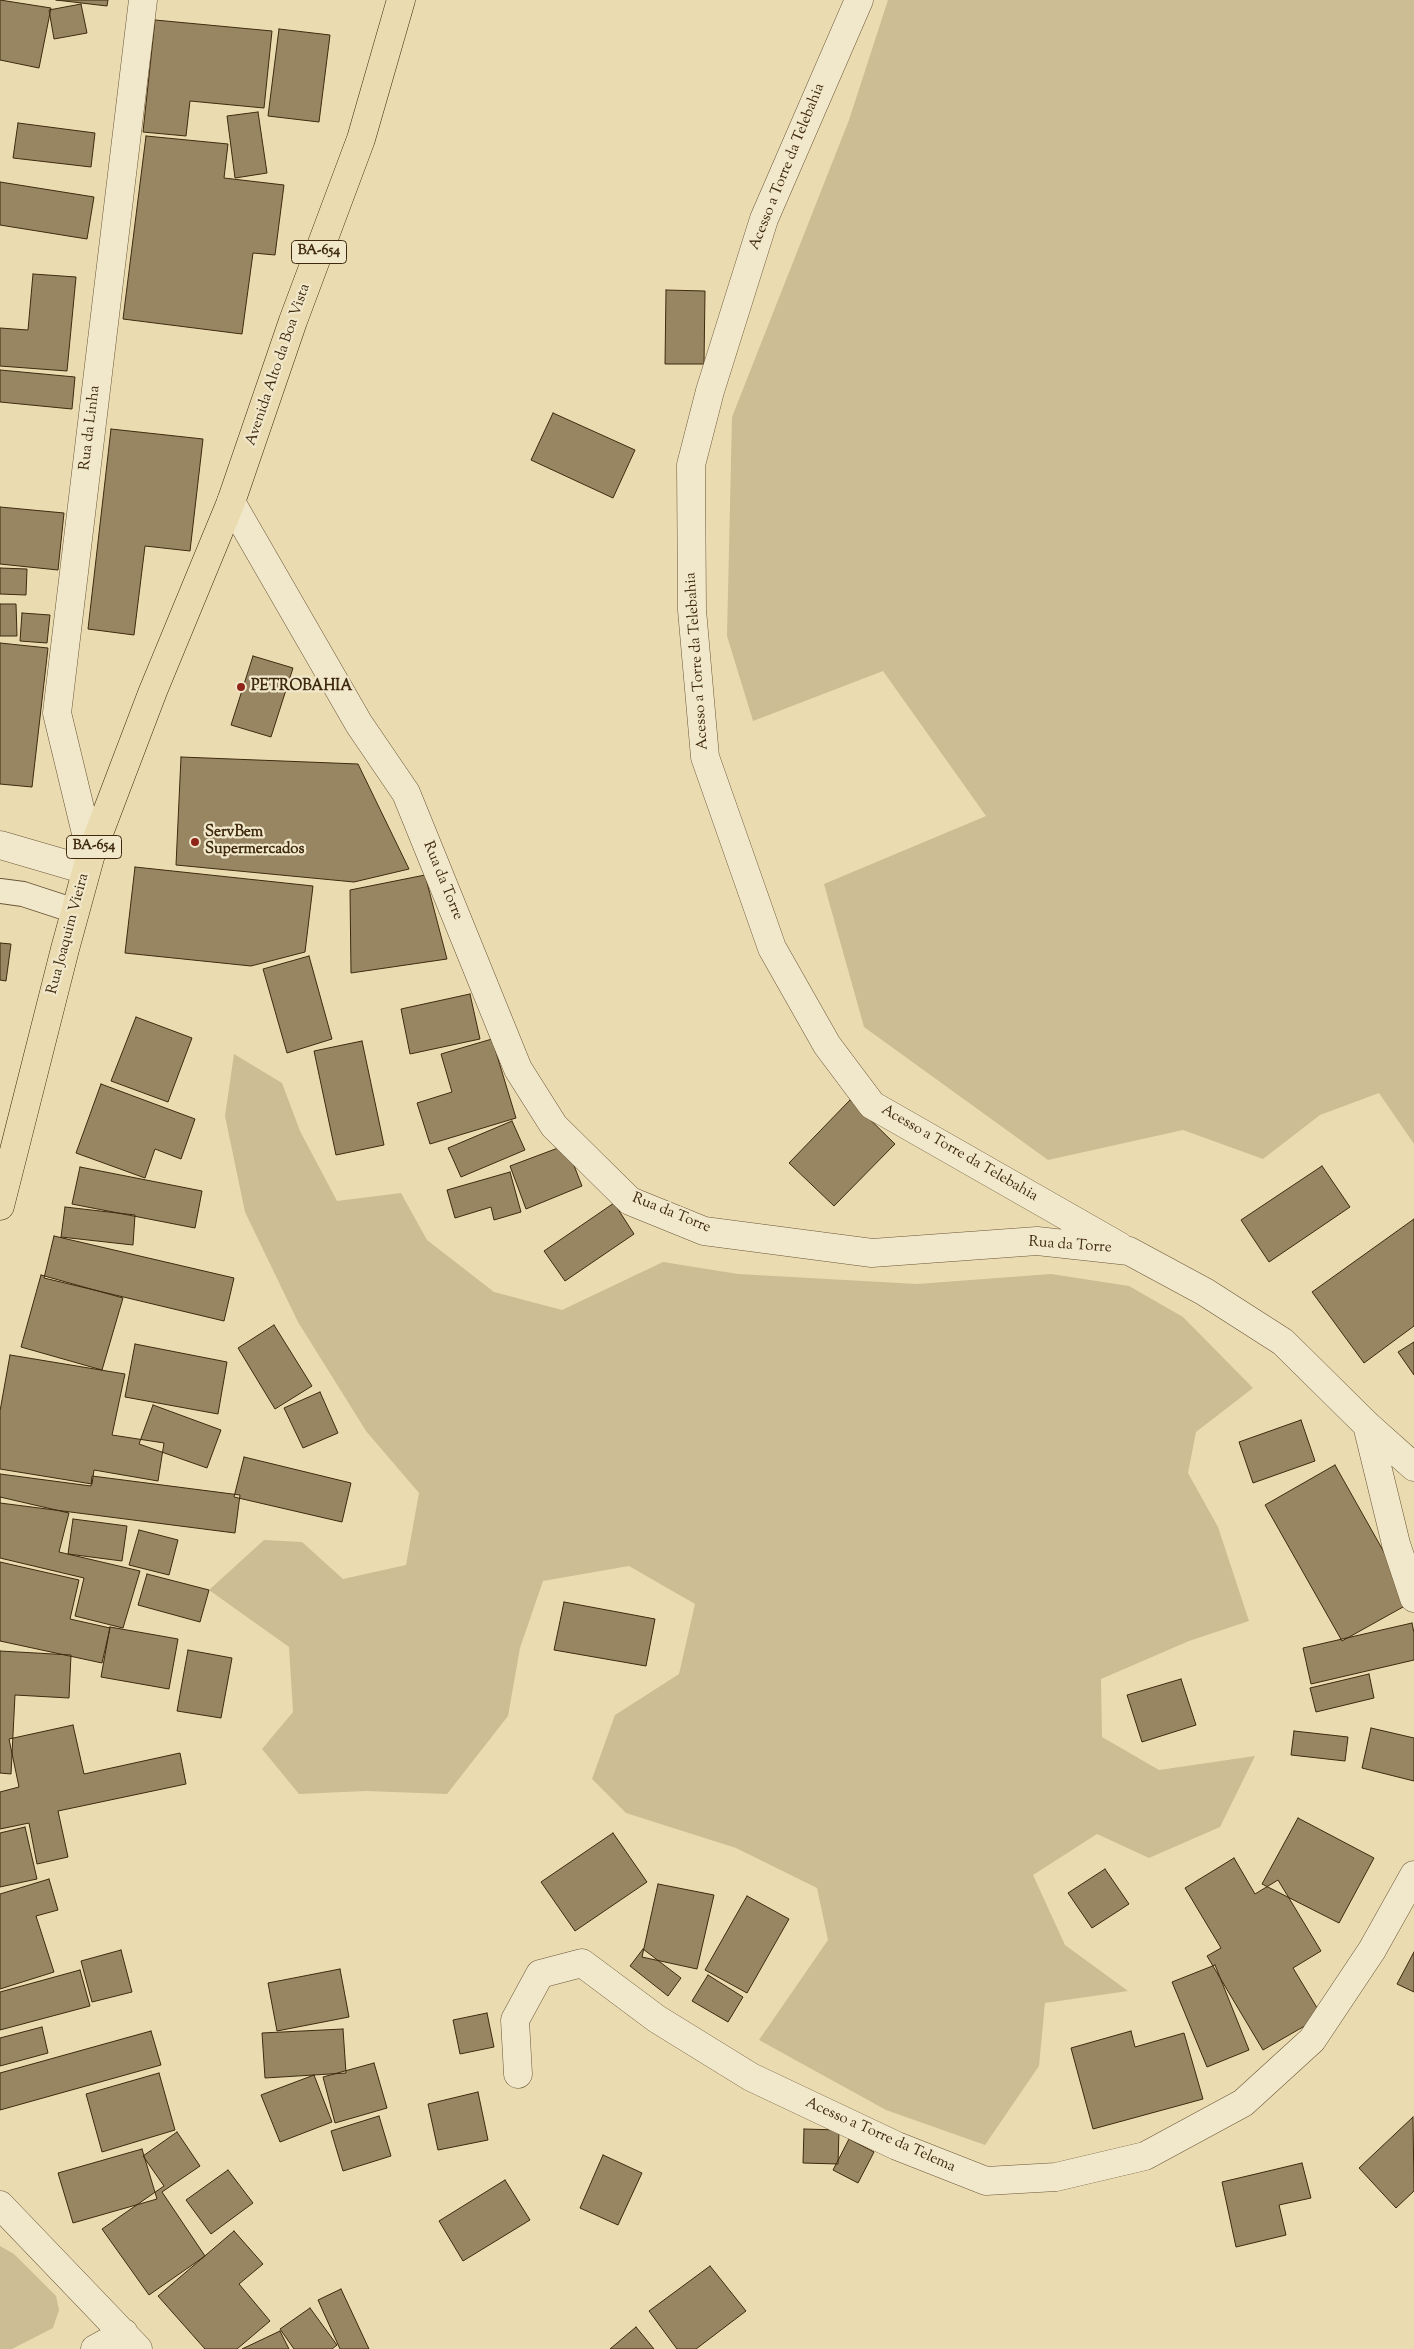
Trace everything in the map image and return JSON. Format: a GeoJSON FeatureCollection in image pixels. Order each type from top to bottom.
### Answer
{"type":"FeatureCollection","features":[{"type":"Feature","properties":{"kind":"main road","name":"Avenida Alto da Boa Vista"},"geometry":{"type":"LineString","coordinates":[[231,502],[293,321],[361,139],[402,0]]}},
{"type":"Feature","properties":{"kind":"main road","name":"Rua Joaquim Vieira"},"geometry":{"type":"LineString","coordinates":[[0,1206],[88,862],[153,691],[231,502]]}},
{"type":"Feature","properties":{"kind":"street","name":"Rua da Linha"},"geometry":{"type":"LineString","coordinates":[[88,862],[57,713],[143,0]]}},
{"type":"Feature","properties":{"kind":"street","name":"Acesso a Torre da Telebahia"},"geometry":{"type":"LineString","coordinates":[[859,0],[764,219],[710,390],[691,465],[692,610],[705,757],[772,948],[827,1045],[872,1105],[1129,1251]]}},
{"type":"Feature","properties":{"kind":"street","name":"Rua da Torre"},"geometry":{"type":"LineString","coordinates":[[231,502],[358,724],[406,793],[518,1069],[554,1126],[630,1201],[704,1231],[872,1253],[1036,1241],[1129,1251],[1205,1292],[1283,1342],[1414,1467]]}},
{"type":"Feature","properties":{"kind":"street"},"geometry":{"type":"LineString","coordinates":[[0,845],[88,862]]}},
{"type":"Feature","properties":{"kind":"street"},"geometry":{"type":"LineString","coordinates":[[1367,1424],[1396,1544],[1414,1598]]}},
{"type":"Feature","properties":{"kind":"street","name":"Acesso a Torre da Telema"},"geometry":{"type":"LineString","coordinates":[[518,2074],[516,2020],[540,1974],[582,1963],[656,2019],[751,2077],[897,2146],[986,2181],[1056,2177],[1145,2156],[1243,2103],[1312,2040],[1372,1950],[1414,1875]]}},
{"type":"Feature","properties":{"kind":"street"},"geometry":{"type":"LineString","coordinates":[[0,2205],[131,2341]]}},
{"type":"Feature","properties":{"kind":"street"},"geometry":{"type":"LineString","coordinates":[[95,2349],[131,2341]]}},
{"type":"Feature","properties":{"kind":"lane"},"geometry":{"type":"LineString","coordinates":[[0,891],[23,894],[75,912]]}},
{"type":"Feature","properties":{"kind":"shaded area"},"geometry":{"type":"Polygon","coordinates":[[[888,0],[1414,0],[1414,1144],[1379,1093],[1320,1115],[1263,1159],[1183,1130],[1048,1160],[864,1027],[824,884],[986,816],[883,671],[753,721],[727,636],[732,417],[849,120],[888,0]]]}},
{"type":"Feature","properties":{"kind":"shaded area"},"geometry":{"type":"Polygon","coordinates":[[[234,1054],[282,1083],[300,1131],[337,1201],[401,1193],[427,1240],[494,1292],[562,1310],[663,1262],[738,1274],[917,1284],[1051,1274],[1129,1286],[1183,1317],[1253,1388],[1196,1432],[1188,1473],[1218,1527],[1249,1621],[1189,1641],[1101,1679],[1102,1737],[1159,1770],[1255,1756],[1220,1827],[1149,1858],[1097,1834],[1033,1875],[1065,1945],[1128,1991],[1045,2003],[1039,2066],[985,2145],[886,2110],[759,2040],[828,1940],[817,1888],[736,1848],[626,1813],[592,1779],[615,1715],[679,1674],[695,1604],[629,1566],[543,1581],[520,1648],[508,1716],[447,1794],[366,1791],[299,1794],[262,1749],[293,1712],[289,1647],[209,1590],[264,1540],[302,1542],[343,1579],[406,1565],[419,1493],[366,1431],[298,1322],[245,1212],[225,1116],[234,1054]]]}},
{"type":"Feature","properties":{"kind":"shaded area"},"geometry":{"type":"Polygon","coordinates":[[[0,2246],[14,2254],[56,2296],[59,2310],[53,2328],[12,2349],[0,2349],[0,2246]]]}},
{"type":"Feature","properties":{"kind":"building"},"geometry":{"type":"Polygon","coordinates":[[[0,0],[51,8],[39,68],[0,60],[0,0]]]}},
{"type":"Feature","properties":{"kind":"building"},"geometry":{"type":"Polygon","coordinates":[[[56,0],[108,0],[107,6],[56,0]]]}},
{"type":"Feature","properties":{"kind":"building"},"geometry":{"type":"Polygon","coordinates":[[[81,4],[87,33],[54,39],[49,10],[81,4]]]}},
{"type":"Feature","properties":{"kind":"building"},"geometry":{"type":"Polygon","coordinates":[[[155,20],[272,31],[264,108],[190,101],[186,136],[143,132],[155,20]]]}},
{"type":"Feature","properties":{"kind":"building"},"geometry":{"type":"Polygon","coordinates":[[[279,29],[330,35],[319,122],[268,116],[279,29]]]}},
{"type":"Feature","properties":{"kind":"building"},"geometry":{"type":"Polygon","coordinates":[[[258,112],[267,173],[235,178],[227,116],[258,112]]]}},
{"type":"Feature","properties":{"kind":"building"},"geometry":{"type":"Polygon","coordinates":[[[18,123],[95,133],[91,167],[13,158],[18,123]]]}},
{"type":"Feature","properties":{"kind":"building"},"geometry":{"type":"Polygon","coordinates":[[[146,136],[228,144],[224,178],[284,185],[275,255],[253,253],[242,334],[123,319],[146,136]]]}},
{"type":"Feature","properties":{"kind":"building"},"geometry":{"type":"Polygon","coordinates":[[[0,182],[94,197],[87,239],[0,225],[0,182]]]}},
{"type":"Feature","properties":{"kind":"building"},"geometry":{"type":"Polygon","coordinates":[[[33,274],[76,277],[67,371],[0,366],[0,328],[28,330],[33,274]]]}},
{"type":"Feature","properties":{"kind":"building"},"geometry":{"type":"Polygon","coordinates":[[[666,290],[705,291],[704,364],[665,364],[666,290]]]}},
{"type":"Feature","properties":{"kind":"building"},"geometry":{"type":"Polygon","coordinates":[[[0,370],[75,377],[72,409],[0,402],[0,370]]]}},
{"type":"Feature","properties":{"kind":"building"},"geometry":{"type":"Polygon","coordinates":[[[553,413],[635,450],[613,498],[531,460],[553,413]]]}},
{"type":"Feature","properties":{"kind":"building"},"geometry":{"type":"Polygon","coordinates":[[[111,429],[203,439],[190,551],[145,546],[134,635],[88,629],[111,429]]]}},
{"type":"Feature","properties":{"kind":"building"},"geometry":{"type":"Polygon","coordinates":[[[0,507],[64,513],[58,570],[0,564],[0,507]]]}},
{"type":"Feature","properties":{"kind":"building"},"geometry":{"type":"Polygon","coordinates":[[[0,568],[27,569],[26,595],[0,594],[0,568]]]}},
{"type":"Feature","properties":{"kind":"building"},"geometry":{"type":"Polygon","coordinates":[[[0,604],[16,604],[17,636],[0,636],[0,604]]]}},
{"type":"Feature","properties":{"kind":"building"},"geometry":{"type":"Polygon","coordinates":[[[22,613],[50,615],[47,643],[20,641],[22,613]]]}},
{"type":"Feature","properties":{"kind":"building"},"geometry":{"type":"Polygon","coordinates":[[[0,643],[48,648],[32,787],[0,784],[0,643]]]}},
{"type":"Feature","properties":{"kind":"building"},"geometry":{"type":"Polygon","coordinates":[[[253,656],[293,668],[271,737],[231,725],[253,656]]]}},
{"type":"Feature","properties":{"kind":"building"},"geometry":{"type":"Polygon","coordinates":[[[181,757],[358,764],[409,869],[354,882],[176,865],[181,757]]]}},
{"type":"Feature","properties":{"kind":"building"},"geometry":{"type":"Polygon","coordinates":[[[135,867],[313,886],[305,952],[251,966],[125,953],[135,867]]]}},
{"type":"Feature","properties":{"kind":"building"},"geometry":{"type":"Polygon","coordinates":[[[425,875],[447,959],[351,973],[350,890],[425,875]]]}},
{"type":"Feature","properties":{"kind":"building"},"geometry":{"type":"Polygon","coordinates":[[[0,943],[11,944],[6,981],[0,980],[0,943]]]}},
{"type":"Feature","properties":{"kind":"building"},"geometry":{"type":"Polygon","coordinates":[[[309,956],[332,1039],[287,1053],[263,969],[309,956]]]}},
{"type":"Feature","properties":{"kind":"building"},"geometry":{"type":"Polygon","coordinates":[[[470,994],[480,1039],[410,1054],[401,1009],[470,994]]]}},
{"type":"Feature","properties":{"kind":"building"},"geometry":{"type":"Polygon","coordinates":[[[136,1017],[192,1038],[168,1102],[111,1081],[136,1017]]]}},
{"type":"Feature","properties":{"kind":"building"},"geometry":{"type":"Polygon","coordinates":[[[492,1039],[516,1118],[430,1144],[417,1103],[452,1092],[441,1054],[492,1039]]]}},
{"type":"Feature","properties":{"kind":"building"},"geometry":{"type":"Polygon","coordinates":[[[362,1041],[384,1145],[336,1155],[314,1051],[362,1041]]]}},
{"type":"Feature","properties":{"kind":"building"},"geometry":{"type":"Polygon","coordinates":[[[101,1084],[195,1119],[181,1159],[155,1149],[145,1178],[76,1153],[101,1084]]]}},
{"type":"Feature","properties":{"kind":"building"},"geometry":{"type":"Polygon","coordinates":[[[850,1100],[895,1144],[834,1206],[789,1163],[850,1100]]]}},
{"type":"Feature","properties":{"kind":"building"},"geometry":{"type":"Polygon","coordinates":[[[512,1121],[525,1150],[461,1177],[448,1148],[512,1121]]]}},
{"type":"Feature","properties":{"kind":"building"},"geometry":{"type":"Polygon","coordinates":[[[566,1145],[582,1186],[526,1209],[510,1166],[566,1145]]]}},
{"type":"Feature","properties":{"kind":"building"},"geometry":{"type":"Polygon","coordinates":[[[1322,1166],[1350,1207],[1269,1262],[1241,1220],[1322,1166]]]}},
{"type":"Feature","properties":{"kind":"building"},"geometry":{"type":"Polygon","coordinates":[[[80,1167],[202,1191],[195,1228],[72,1204],[80,1167]]]}},
{"type":"Feature","properties":{"kind":"building"},"geometry":{"type":"Polygon","coordinates":[[[510,1172],[521,1212],[494,1220],[491,1207],[455,1218],[447,1190],[510,1172]]]}},
{"type":"Feature","properties":{"kind":"building"},"geometry":{"type":"Polygon","coordinates":[[[614,1203],[634,1234],[565,1281],[544,1251],[614,1203]]]}},
{"type":"Feature","properties":{"kind":"building"},"geometry":{"type":"Polygon","coordinates":[[[65,1207],[135,1215],[133,1245],[61,1237],[65,1207]]]}},
{"type":"Feature","properties":{"kind":"building"},"geometry":{"type":"Polygon","coordinates":[[[1414,1219],[1414,1326],[1364,1363],[1312,1292],[1414,1219]]]}},
{"type":"Feature","properties":{"kind":"building"},"geometry":{"type":"Polygon","coordinates":[[[54,1236],[234,1278],[224,1321],[44,1278],[54,1236]]]}},
{"type":"Feature","properties":{"kind":"building"},"geometry":{"type":"Polygon","coordinates":[[[41,1275],[123,1298],[102,1370],[21,1347],[41,1275]]]}},
{"type":"Feature","properties":{"kind":"building"},"geometry":{"type":"Polygon","coordinates":[[[274,1325],[312,1386],[275,1409],[238,1348],[274,1325]]]}},
{"type":"Feature","properties":{"kind":"building"},"geometry":{"type":"Polygon","coordinates":[[[1414,1342],[1414,1375],[1398,1352],[1414,1342]]]}},
{"type":"Feature","properties":{"kind":"building"},"geometry":{"type":"Polygon","coordinates":[[[135,1344],[227,1362],[218,1414],[125,1397],[135,1344]]]}},
{"type":"Feature","properties":{"kind":"building"},"geometry":{"type":"Polygon","coordinates":[[[10,1355],[125,1374],[112,1435],[164,1443],[158,1481],[94,1470],[92,1484],[0,1469],[0,1411],[10,1355]]]}},
{"type":"Feature","properties":{"kind":"building"},"geometry":{"type":"Polygon","coordinates":[[[320,1392],[338,1433],[303,1448],[284,1408],[320,1392]]]}},
{"type":"Feature","properties":{"kind":"building"},"geometry":{"type":"Polygon","coordinates":[[[153,1405],[221,1430],[207,1468],[139,1444],[153,1405]]]}},
{"type":"Feature","properties":{"kind":"building"},"geometry":{"type":"Polygon","coordinates":[[[1301,1420],[1315,1461],[1253,1483],[1239,1442],[1301,1420]]]}},
{"type":"Feature","properties":{"kind":"building"},"geometry":{"type":"Polygon","coordinates":[[[244,1457],[351,1483],[342,1522],[234,1497],[244,1457]]]}},
{"type":"Feature","properties":{"kind":"building"},"geometry":{"type":"Polygon","coordinates":[[[1335,1465],[1412,1602],[1342,1641],[1265,1505],[1335,1465]]]}},
{"type":"Feature","properties":{"kind":"building"},"geometry":{"type":"Polygon","coordinates":[[[0,1474],[91,1486],[92,1476],[240,1495],[235,1533],[0,1503],[0,1474]]]}},
{"type":"Feature","properties":{"kind":"building"},"geometry":{"type":"Polygon","coordinates":[[[0,1497],[69,1513],[59,1552],[140,1571],[123,1628],[75,1616],[84,1578],[0,1558],[0,1497]]]}},
{"type":"Feature","properties":{"kind":"building"},"geometry":{"type":"Polygon","coordinates":[[[73,1519],[127,1526],[122,1561],[68,1554],[73,1519]]]}},
{"type":"Feature","properties":{"kind":"building"},"geometry":{"type":"Polygon","coordinates":[[[139,1530],[178,1540],[169,1575],[129,1565],[139,1530]]]}},
{"type":"Feature","properties":{"kind":"building"},"geometry":{"type":"Polygon","coordinates":[[[0,1562],[79,1580],[70,1619],[110,1628],[102,1663],[0,1641],[0,1562]]]}},
{"type":"Feature","properties":{"kind":"building"},"geometry":{"type":"Polygon","coordinates":[[[147,1574],[209,1590],[200,1622],[138,1605],[147,1574]]]}},
{"type":"Feature","properties":{"kind":"building"},"geometry":{"type":"Polygon","coordinates":[[[564,1602],[655,1619],[646,1666],[554,1650],[564,1602]]]}},
{"type":"Feature","properties":{"kind":"building"},"geometry":{"type":"Polygon","coordinates":[[[1412,1623],[1414,1660],[1311,1684],[1303,1648],[1412,1623]]]}},
{"type":"Feature","properties":{"kind":"building"},"geometry":{"type":"Polygon","coordinates":[[[110,1627],[178,1639],[169,1689],[101,1677],[110,1627]]]}},
{"type":"Feature","properties":{"kind":"building"},"geometry":{"type":"Polygon","coordinates":[[[188,1650],[232,1658],[221,1718],[177,1711],[188,1650]]]}},
{"type":"Feature","properties":{"kind":"building"},"geometry":{"type":"Polygon","coordinates":[[[0,1651],[71,1655],[69,1698],[15,1695],[11,1774],[0,1773],[0,1651]]]}},
{"type":"Feature","properties":{"kind":"building"},"geometry":{"type":"Polygon","coordinates":[[[1369,1674],[1374,1698],[1316,1712],[1310,1688],[1369,1674]]]}},
{"type":"Feature","properties":{"kind":"building"},"geometry":{"type":"Polygon","coordinates":[[[1181,1679],[1196,1725],[1142,1742],[1127,1695],[1181,1679]]]}},
{"type":"Feature","properties":{"kind":"building"},"geometry":{"type":"Polygon","coordinates":[[[73,1725],[84,1774],[180,1753],[186,1784],[58,1811],[68,1857],[37,1864],[29,1823],[0,1829],[0,1792],[19,1787],[9,1739],[73,1725]]]}},
{"type":"Feature","properties":{"kind":"building"},"geometry":{"type":"Polygon","coordinates":[[[1371,1728],[1414,1738],[1414,1781],[1362,1768],[1371,1728]]]}},
{"type":"Feature","properties":{"kind":"building"},"geometry":{"type":"Polygon","coordinates":[[[1294,1731],[1348,1737],[1345,1761],[1291,1755],[1294,1731]]]}},
{"type":"Feature","properties":{"kind":"building"},"geometry":{"type":"Polygon","coordinates":[[[1298,1818],[1374,1858],[1339,1923],[1262,1884],[1298,1818]]]}},
{"type":"Feature","properties":{"kind":"building"},"geometry":{"type":"Polygon","coordinates":[[[25,1827],[37,1879],[0,1887],[0,1833],[25,1827]]]}},
{"type":"Feature","properties":{"kind":"building"},"geometry":{"type":"Polygon","coordinates":[[[613,1833],[647,1882],[575,1931],[541,1882],[613,1833]]]}},
{"type":"Feature","properties":{"kind":"building"},"geometry":{"type":"Polygon","coordinates":[[[1234,1858],[1255,1894],[1278,1880],[1321,1951],[1293,1968],[1322,2016],[1263,2050],[1207,1956],[1221,1948],[1185,1888],[1234,1858]]]}},
{"type":"Feature","properties":{"kind":"building"},"geometry":{"type":"Polygon","coordinates":[[[1105,1869],[1129,1904],[1092,1928],[1068,1893],[1105,1869]]]}},
{"type":"Feature","properties":{"kind":"building"},"geometry":{"type":"Polygon","coordinates":[[[49,1879],[58,1910],[36,1916],[54,1972],[0,1989],[0,1894],[49,1879]]]}},
{"type":"Feature","properties":{"kind":"building"},"geometry":{"type":"Polygon","coordinates":[[[658,1884],[714,1895],[697,1969],[642,1957],[658,1884]]]}},
{"type":"Feature","properties":{"kind":"building"},"geometry":{"type":"Polygon","coordinates":[[[747,1896],[789,1919],[747,1993],[705,1970],[747,1896]]]}},
{"type":"Feature","properties":{"kind":"building"},"geometry":{"type":"Polygon","coordinates":[[[643,1949],[681,1978],[668,1996],[630,1966],[643,1949]]]}},
{"type":"Feature","properties":{"kind":"building"},"geometry":{"type":"Polygon","coordinates":[[[121,1950],[132,1992],[92,2002],[81,1961],[121,1950]]]}},
{"type":"Feature","properties":{"kind":"building"},"geometry":{"type":"Polygon","coordinates":[[[1414,1952],[1414,1992],[1397,1984],[1414,1952]]]}},
{"type":"Feature","properties":{"kind":"building"},"geometry":{"type":"Polygon","coordinates":[[[1215,1965],[1249,2050],[1207,2067],[1172,1982],[1215,1965]]]}},
{"type":"Feature","properties":{"kind":"building"},"geometry":{"type":"Polygon","coordinates":[[[340,1969],[349,2017],[277,2031],[268,1983],[340,1969]]]}},
{"type":"Feature","properties":{"kind":"building"},"geometry":{"type":"Polygon","coordinates":[[[80,1970],[90,2006],[0,2030],[0,1992],[80,1970]]]}},
{"type":"Feature","properties":{"kind":"building"},"geometry":{"type":"Polygon","coordinates":[[[708,1975],[743,1997],[728,2022],[692,2001],[708,1975]]]}},
{"type":"Feature","properties":{"kind":"building"},"geometry":{"type":"Polygon","coordinates":[[[487,2013],[494,2047],[460,2054],[453,2020],[487,2013]]]}},
{"type":"Feature","properties":{"kind":"building"},"geometry":{"type":"Polygon","coordinates":[[[42,2027],[48,2053],[0,2066],[0,2038],[42,2027]]]}},
{"type":"Feature","properties":{"kind":"building"},"geometry":{"type":"Polygon","coordinates":[[[343,2029],[346,2073],[265,2078],[262,2033],[343,2029]]]}},
{"type":"Feature","properties":{"kind":"building"},"geometry":{"type":"Polygon","coordinates":[[[151,2031],[161,2065],[0,2110],[0,2073],[151,2031]]]}},
{"type":"Feature","properties":{"kind":"building"},"geometry":{"type":"Polygon","coordinates":[[[1131,2031],[1135,2047],[1184,2033],[1203,2099],[1093,2129],[1071,2048],[1131,2031]]]}},
{"type":"Feature","properties":{"kind":"building"},"geometry":{"type":"Polygon","coordinates":[[[374,2063],[387,2108],[335,2123],[323,2077],[374,2063]]]}},
{"type":"Feature","properties":{"kind":"building"},"geometry":{"type":"Polygon","coordinates":[[[159,2073],[175,2130],[102,2152],[86,2094],[159,2073]]]}},
{"type":"Feature","properties":{"kind":"building"},"geometry":{"type":"Polygon","coordinates":[[[314,2075],[332,2122],[280,2142],[261,2095],[314,2075]]]}},
{"type":"Feature","properties":{"kind":"building"},"geometry":{"type":"Polygon","coordinates":[[[478,2092],[488,2140],[438,2150],[428,2104],[478,2092]]]}},
{"type":"Feature","properties":{"kind":"building"},"geometry":{"type":"Polygon","coordinates":[[[379,2116],[391,2156],[343,2171],[331,2131],[379,2116]]]}},
{"type":"Feature","properties":{"kind":"building"},"geometry":{"type":"Polygon","coordinates":[[[1413,2117],[1414,2191],[1396,2208],[1359,2168],[1413,2117]]]}},
{"type":"Feature","properties":{"kind":"building"},"geometry":{"type":"Polygon","coordinates":[[[804,2129],[839,2130],[838,2164],[803,2163],[804,2129]]]}},
{"type":"Feature","properties":{"kind":"building"},"geometry":{"type":"Polygon","coordinates":[[[177,2132],[200,2166],[162,2192],[205,2256],[149,2295],[102,2229],[164,2186],[143,2156],[177,2132]]]}},
{"type":"Feature","properties":{"kind":"building"},"geometry":{"type":"Polygon","coordinates":[[[849,2139],[874,2152],[858,2183],[833,2170],[849,2139]]]}},
{"type":"Feature","properties":{"kind":"building"},"geometry":{"type":"Polygon","coordinates":[[[142,2149],[157,2199],[73,2223],[58,2173],[142,2149]]]}},
{"type":"Feature","properties":{"kind":"building"},"geometry":{"type":"Polygon","coordinates":[[[603,2155],[642,2173],[618,2225],[580,2208],[603,2155]]]}},
{"type":"Feature","properties":{"kind":"building"},"geometry":{"type":"Polygon","coordinates":[[[1302,2163],[1311,2198],[1279,2205],[1286,2235],[1236,2247],[1222,2182],[1302,2163]]]}},
{"type":"Feature","properties":{"kind":"building"},"geometry":{"type":"Polygon","coordinates":[[[228,2170],[253,2203],[211,2234],[186,2200],[228,2170]]]}},
{"type":"Feature","properties":{"kind":"building"},"geometry":{"type":"Polygon","coordinates":[[[505,2180],[530,2220],[463,2261],[439,2221],[505,2180]]]}},
{"type":"Feature","properties":{"kind":"building"},"geometry":{"type":"Polygon","coordinates":[[[234,2231],[263,2264],[239,2284],[270,2321],[237,2349],[205,2349],[158,2296],[234,2231]]]}},
{"type":"Feature","properties":{"kind":"building"},"geometry":{"type":"Polygon","coordinates":[[[710,2266],[746,2311],[696,2349],[677,2349],[649,2311],[710,2266]]]}},
{"type":"Feature","properties":{"kind":"building"},"geometry":{"type":"Polygon","coordinates":[[[341,2289],[369,2349],[340,2349],[318,2300],[341,2289]]]}},
{"type":"Feature","properties":{"kind":"building"},"geometry":{"type":"Polygon","coordinates":[[[310,2308],[337,2345],[332,2349],[294,2349],[280,2329],[310,2308]]]}},
{"type":"Feature","properties":{"kind":"building"},"geometry":{"type":"Polygon","coordinates":[[[636,2327],[654,2349],[610,2349],[636,2327]]]}},
{"type":"Feature","properties":{"kind":"building"},"geometry":{"type":"Polygon","coordinates":[[[280,2331],[289,2349],[242,2349],[280,2331]]]}},
{"type":"Feature","properties":{"kind":"place","name":"PETROBAHIA"},"geometry":{"type":"Point","coordinates":[241,687]}},
{"type":"Feature","properties":{"kind":"place","name":"ServBem Supermercados"},"geometry":{"type":"Point","coordinates":[195,842]}}]}
